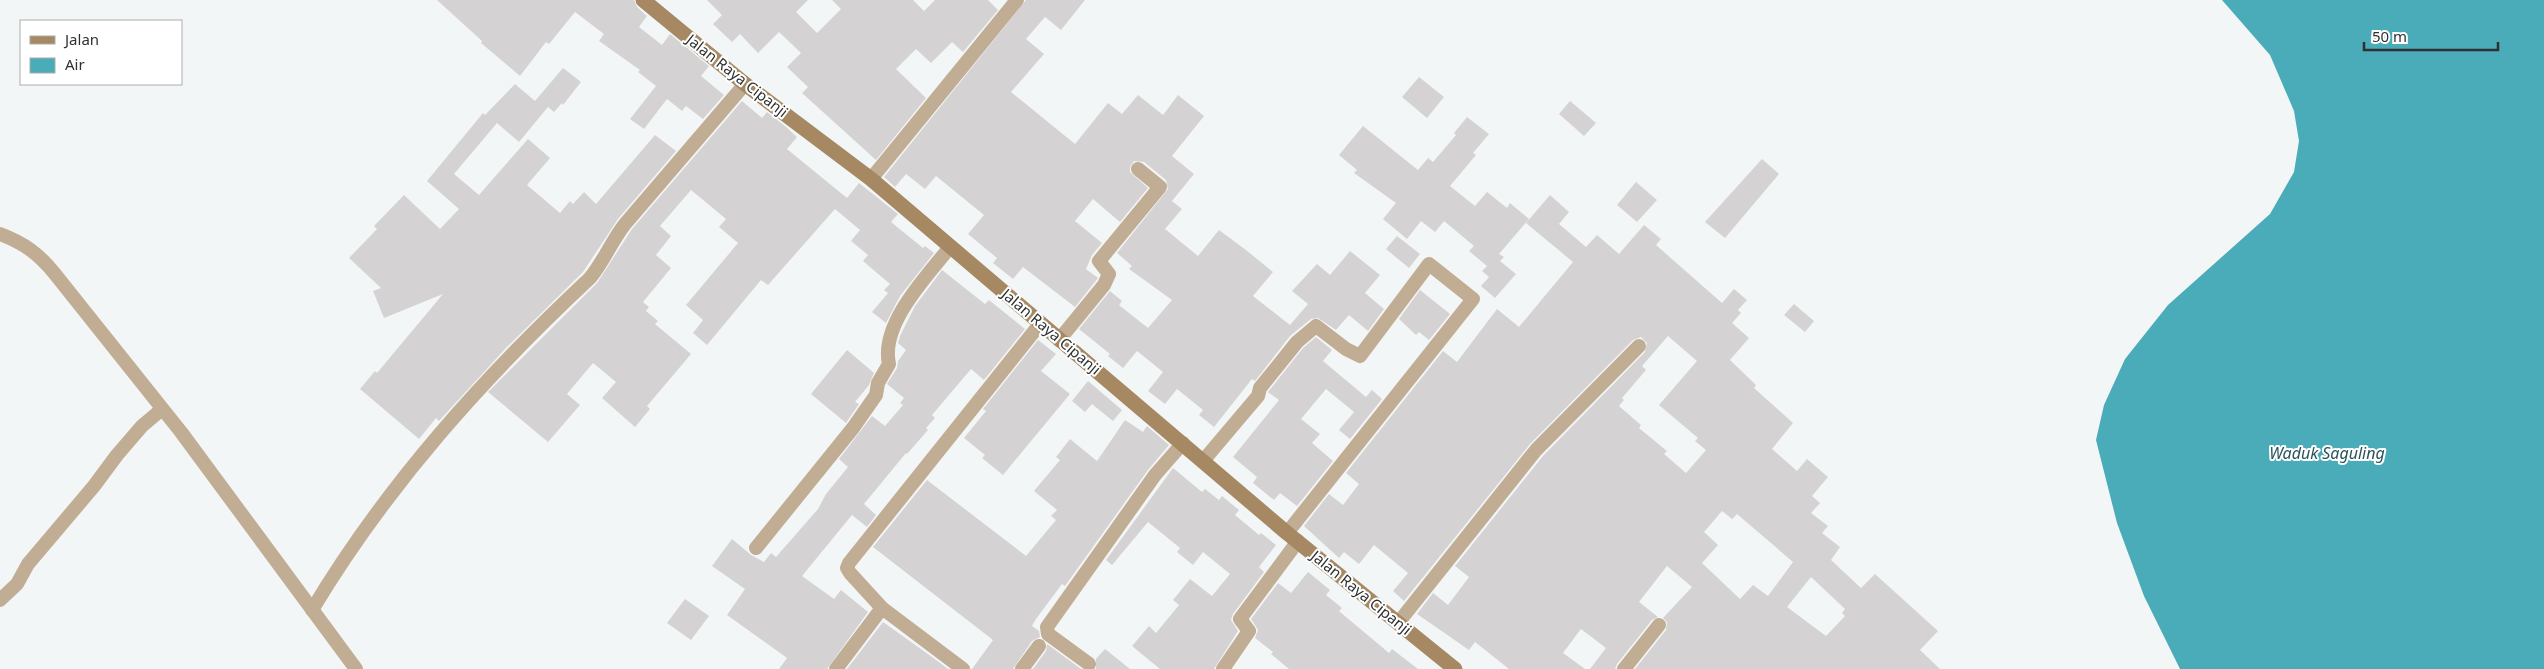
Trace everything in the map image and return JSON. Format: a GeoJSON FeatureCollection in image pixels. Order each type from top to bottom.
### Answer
{"type":"FeatureCollection","features":[{"type":"Feature","properties":{"kind":"main road","name":"Jalan Raya Cipanji"},"geometry":{"type":"LineString","coordinates":[[643,0],[745,84],[871,179],[1292,537],[1454,669]]}},
{"type":"Feature","properties":{"kind":"street"},"geometry":{"type":"LineString","coordinates":[[871,179],[1017,0]]}},
{"type":"Feature","properties":{"kind":"street"},"geometry":{"type":"LineString","coordinates":[[312,610],[370,519],[465,402],[590,278],[620,230],[745,84]]}},
{"type":"Feature","properties":{"kind":"street"},"geometry":{"type":"LineString","coordinates":[[1059,340],[1104,285],[1109,274],[1099,262],[1160,187],[1138,169]]}},
{"type":"Feature","properties":{"kind":"street"},"geometry":{"type":"LineString","coordinates":[[0,234],[18,240],[39,255],[131,366],[286,578],[356,669]]}},
{"type":"Feature","properties":{"kind":"street"},"geometry":{"type":"LineString","coordinates":[[756,548],[841,443],[876,395],[878,383],[890,364],[886,352],[888,341],[907,302],[950,247]]}},
{"type":"Feature","properties":{"kind":"street"},"geometry":{"type":"LineString","coordinates":[[1203,460],[1258,396],[1260,388],[1297,342],[1316,326],[1346,349],[1360,356],[1429,264],[1473,299],[1292,537],[1240,620],[1249,631],[1223,669]]}},
{"type":"Feature","properties":{"kind":"street"},"geometry":{"type":"LineString","coordinates":[[963,669],[882,608],[850,573],[849,563],[1040,324]]}},
{"type":"Feature","properties":{"kind":"street"},"geometry":{"type":"LineString","coordinates":[[1398,623],[1536,450],[1639,346]]}},
{"type":"Feature","properties":{"kind":"street"},"geometry":{"type":"LineString","coordinates":[[0,600],[17,584],[28,564],[94,486],[117,455],[142,426],[162,410]]}},
{"type":"Feature","properties":{"kind":"street"},"geometry":{"type":"LineString","coordinates":[[1089,664],[1048,634],[1047,627],[1155,475],[1183,443]]}},
{"type":"Feature","properties":{"kind":"street"},"geometry":{"type":"LineString","coordinates":[[836,669],[882,608]]}},
{"type":"Feature","properties":{"kind":"street"},"geometry":{"type":"LineString","coordinates":[[1624,669],[1659,625]]}},
{"type":"Feature","properties":{"kind":"street"},"geometry":{"type":"LineString","coordinates":[[1022,669],[1039,646]]}},
{"type":"Feature","properties":{"kind":"water","name":"Waduk Saguling"},"geometry":{"type":"Polygon","coordinates":[[[2222,0],[2544,0],[2544,669],[2180,669],[2144,596],[2117,523],[2096,440],[2104,405],[2125,359],[2168,305],[2270,214],[2294,172],[2299,141],[2294,111],[2270,55],[2222,0]]]}},
{"type":"Feature","properties":{"kind":"building"},"geometry":{"type":"Polygon","coordinates":[[[437,0],[634,0],[637,7],[647,16],[639,27],[662,45],[670,34],[709,66],[701,76],[724,95],[703,119],[686,106],[682,111],[667,99],[644,129],[630,119],[656,86],[638,72],[640,70],[599,41],[604,34],[575,12],[549,44],[546,42],[520,76],[481,43],[482,41],[437,0]]]}},
{"type":"Feature","properties":{"kind":"building"},"geometry":{"type":"Polygon","coordinates":[[[707,0],[808,0],[796,12],[817,33],[841,9],[832,0],[913,0],[924,11],[935,0],[988,0],[998,10],[963,52],[952,42],[931,63],[916,49],[896,69],[926,98],[876,160],[802,93],[808,87],[787,67],[801,53],[779,32],[758,53],[740,34],[732,42],[713,24],[722,15],[707,0]]]}},
{"type":"Feature","properties":{"kind":"building"},"geometry":{"type":"Polygon","coordinates":[[[1026,0],[1085,0],[1061,30],[1045,17],[1026,39],[1044,54],[1011,92],[1075,144],[1108,103],[1122,114],[1138,95],[1163,115],[1178,95],[1204,116],[1172,156],[1194,174],[1172,201],[1182,209],[1165,229],[1198,256],[1219,230],[1246,250],[1273,272],[1253,296],[1290,325],[1308,304],[1292,291],[1317,264],[1330,275],[1350,251],[1380,275],[1365,293],[1384,309],[1368,331],[1349,315],[1336,330],[1318,318],[1311,319],[1290,336],[1255,381],[1252,379],[1214,427],[1199,415],[1203,410],[1177,389],[1165,404],[1148,391],[1163,372],[1137,351],[1123,368],[1108,356],[1110,354],[1079,329],[1110,291],[1122,301],[1119,305],[1148,328],[1172,300],[1129,269],[1132,266],[1117,253],[1168,189],[1166,180],[1144,162],[1134,161],[1130,167],[1130,172],[1148,188],[1120,222],[1093,199],[1075,221],[1102,243],[1092,255],[1086,269],[1098,278],[1075,307],[1023,267],[1013,279],[993,263],[997,258],[968,234],[984,215],[936,176],[925,189],[906,174],[895,187],[884,177],[1026,0]]]}},
{"type":"Feature","properties":{"kind":"building"},"geometry":{"type":"Polygon","coordinates":[[[563,68],[581,82],[563,105],[562,103],[554,112],[548,107],[519,142],[497,123],[454,174],[479,195],[528,139],[550,158],[527,185],[560,213],[570,201],[573,204],[584,192],[596,204],[655,135],[676,151],[618,219],[583,272],[506,348],[439,421],[436,418],[419,439],[360,389],[375,371],[377,373],[443,294],[384,318],[373,291],[381,288],[349,258],[377,229],[374,226],[404,195],[440,229],[459,209],[427,181],[483,113],[485,115],[515,84],[535,101],[563,68]]]}},
{"type":"Feature","properties":{"kind":"building"},"geometry":{"type":"Polygon","coordinates":[[[1419,77],[1444,97],[1427,118],[1402,97],[1419,77]]]}},
{"type":"Feature","properties":{"kind":"building"},"geometry":{"type":"Polygon","coordinates":[[[742,101],[762,118],[767,112],[797,137],[787,149],[847,198],[859,183],[898,214],[891,222],[923,248],[925,246],[934,253],[900,296],[886,323],[872,312],[888,293],[884,290],[890,284],[863,261],[868,255],[851,241],[860,230],[835,209],[768,285],[761,280],[707,345],[693,333],[703,320],[686,305],[738,243],[719,227],[726,219],[691,190],[660,226],[671,236],[656,255],[671,268],[643,302],[649,307],[646,311],[658,321],[655,324],[691,354],[647,406],[650,409],[635,427],[602,398],[616,382],[593,363],[567,394],[580,405],[548,442],[488,392],[597,283],[632,229],[742,101]]]}},
{"type":"Feature","properties":{"kind":"building"},"geometry":{"type":"Polygon","coordinates":[[[1570,101],[1596,123],[1584,136],[1559,114],[1570,101]]]}},
{"type":"Feature","properties":{"kind":"building"},"geometry":{"type":"Polygon","coordinates":[[[1467,117],[1489,134],[1473,153],[1476,155],[1450,186],[1475,206],[1487,192],[1507,208],[1510,203],[1529,219],[1499,254],[1504,257],[1500,261],[1516,274],[1495,298],[1481,286],[1489,277],[1482,271],[1487,266],[1469,251],[1474,246],[1444,221],[1435,232],[1421,221],[1407,239],[1383,219],[1396,203],[1354,173],[1357,170],[1339,155],[1363,126],[1418,170],[1428,158],[1433,162],[1456,135],[1454,133],[1467,117]]]}},
{"type":"Feature","properties":{"kind":"building"},"geometry":{"type":"Polygon","coordinates":[[[1762,159],[1779,174],[1725,238],[1705,222],[1762,159]]]}},
{"type":"Feature","properties":{"kind":"building"},"geometry":{"type":"Polygon","coordinates":[[[1636,182],[1657,200],[1637,222],[1617,205],[1636,182]]]}},
{"type":"Feature","properties":{"kind":"building"},"geometry":{"type":"Polygon","coordinates":[[[1550,195],[1569,212],[1559,224],[1586,247],[1597,235],[1619,254],[1644,225],[1661,239],[1656,245],[1722,303],[1734,289],[1747,300],[1738,310],[1741,313],[1732,323],[1749,338],[1730,360],[1756,385],[1754,388],[1793,423],[1772,449],[1797,471],[1807,459],[1828,477],[1812,496],[1820,503],[1811,513],[1828,526],[1822,533],[1840,547],[1831,560],[1861,588],[1875,574],[1938,631],[1920,650],[1940,669],[1635,669],[1666,630],[1667,622],[1663,618],[1692,587],[1667,566],[1639,602],[1658,617],[1652,620],[1615,669],[1590,669],[1606,648],[1581,629],[1563,653],[1585,669],[1509,669],[1475,642],[1469,650],[1417,614],[1433,593],[1448,605],[1469,577],[1455,566],[1543,456],[1645,352],[1647,343],[1641,337],[1633,340],[1530,444],[1404,601],[1393,591],[1408,573],[1374,545],[1359,564],[1344,552],[1339,558],[1304,526],[1329,494],[1343,505],[1359,484],[1346,473],[1443,351],[1457,362],[1497,309],[1519,327],[1573,262],[1526,223],[1550,195]],[[1668,336],[1642,366],[1646,370],[1622,398],[1624,400],[1619,406],[1641,425],[1639,428],[1667,451],[1664,454],[1686,473],[1706,450],[1695,441],[1698,438],[1659,405],[1697,361],[1668,336]],[[1722,511],[1704,532],[1718,545],[1702,563],[1740,599],[1753,585],[1768,596],[1793,562],[1737,514],[1732,519],[1722,511]],[[1811,577],[1787,607],[1826,636],[1845,616],[1842,613],[1845,609],[1811,577]]]}},
{"type":"Feature","properties":{"kind":"building"},"geometry":{"type":"Polygon","coordinates":[[[1397,236],[1420,254],[1409,268],[1386,249],[1397,236]]]}},
{"type":"Feature","properties":{"kind":"building"},"geometry":{"type":"Polygon","coordinates":[[[942,270],[985,304],[989,300],[1025,329],[984,380],[971,369],[932,415],[935,418],[926,428],[928,430],[906,453],[864,504],[876,515],[867,527],[852,515],[802,576],[834,599],[841,590],[868,612],[827,669],[779,669],[787,658],[727,615],[745,589],[712,566],[732,539],[751,555],[764,562],[771,553],[776,557],[818,509],[826,494],[848,467],[839,459],[872,416],[885,426],[903,405],[900,403],[904,398],[887,384],[897,368],[898,361],[906,350],[898,343],[900,336],[915,306],[942,270]]]}},
{"type":"Feature","properties":{"kind":"building"},"geometry":{"type":"Polygon","coordinates":[[[1420,290],[1450,314],[1429,340],[1419,332],[1416,335],[1399,319],[1420,290]]]}},
{"type":"Feature","properties":{"kind":"building"},"geometry":{"type":"Polygon","coordinates":[[[1794,304],[1814,321],[1805,332],[1784,315],[1794,304]]]}},
{"type":"Feature","properties":{"kind":"building"},"geometry":{"type":"Polygon","coordinates":[[[1316,337],[1332,350],[1323,361],[1366,397],[1372,390],[1382,399],[1350,439],[1339,430],[1354,412],[1326,389],[1301,419],[1320,434],[1312,443],[1333,461],[1297,506],[1280,493],[1274,500],[1253,483],[1257,477],[1233,457],[1279,400],[1268,392],[1303,348],[1316,337]]]}},
{"type":"Feature","properties":{"kind":"building"},"geometry":{"type":"Polygon","coordinates":[[[1038,340],[1056,354],[1041,371],[1070,394],[1003,475],[982,458],[985,455],[964,438],[986,411],[983,409],[1038,340]]]}},
{"type":"Feature","properties":{"kind":"building"},"geometry":{"type":"Polygon","coordinates":[[[847,350],[874,373],[869,385],[855,402],[859,404],[846,423],[811,394],[847,350]]]}},
{"type":"Feature","properties":{"kind":"building"},"geometry":{"type":"Polygon","coordinates":[[[1088,381],[1122,410],[1113,421],[1092,404],[1085,412],[1072,401],[1088,381]]]}},
{"type":"Feature","properties":{"kind":"building"},"geometry":{"type":"Polygon","coordinates":[[[1125,420],[1143,432],[1147,426],[1169,445],[1148,470],[1065,586],[1062,584],[1036,619],[1032,626],[1039,631],[1040,637],[1032,641],[1013,669],[972,669],[993,640],[873,547],[927,480],[1026,556],[1056,520],[1051,516],[1057,510],[1034,491],[1060,460],[1056,457],[1070,439],[1097,461],[1125,420]]]}},
{"type":"Feature","properties":{"kind":"building"},"geometry":{"type":"Polygon","coordinates":[[[1173,468],[1202,492],[1205,489],[1219,500],[1222,496],[1239,510],[1235,515],[1259,535],[1261,533],[1276,545],[1259,567],[1264,572],[1233,614],[1231,620],[1238,631],[1214,669],[1160,669],[1132,646],[1149,626],[1156,633],[1179,605],[1173,600],[1190,579],[1212,596],[1230,574],[1203,552],[1193,565],[1177,552],[1180,548],[1148,522],[1112,565],[1106,560],[1173,468]]]}},
{"type":"Feature","properties":{"kind":"building"},"geometry":{"type":"Polygon","coordinates":[[[1308,572],[1330,590],[1326,595],[1342,608],[1339,611],[1389,653],[1392,649],[1418,669],[1289,669],[1271,654],[1273,652],[1255,638],[1258,630],[1251,619],[1278,583],[1291,593],[1308,572]]]}},
{"type":"Feature","properties":{"kind":"building"},"geometry":{"type":"Polygon","coordinates":[[[685,599],[709,616],[691,640],[667,623],[685,599]]]}},
{"type":"Feature","properties":{"kind":"building"},"geometry":{"type":"Polygon","coordinates":[[[883,622],[932,657],[948,669],[847,669],[883,622]]]}},
{"type":"Feature","properties":{"kind":"building"},"geometry":{"type":"Polygon","coordinates":[[[1047,644],[1081,669],[1033,669],[1046,651],[1047,644]]]}},
{"type":"Feature","properties":{"kind":"building"},"geometry":{"type":"Polygon","coordinates":[[[1105,649],[1130,669],[1096,669],[1096,659],[1105,649]]]}}]}
